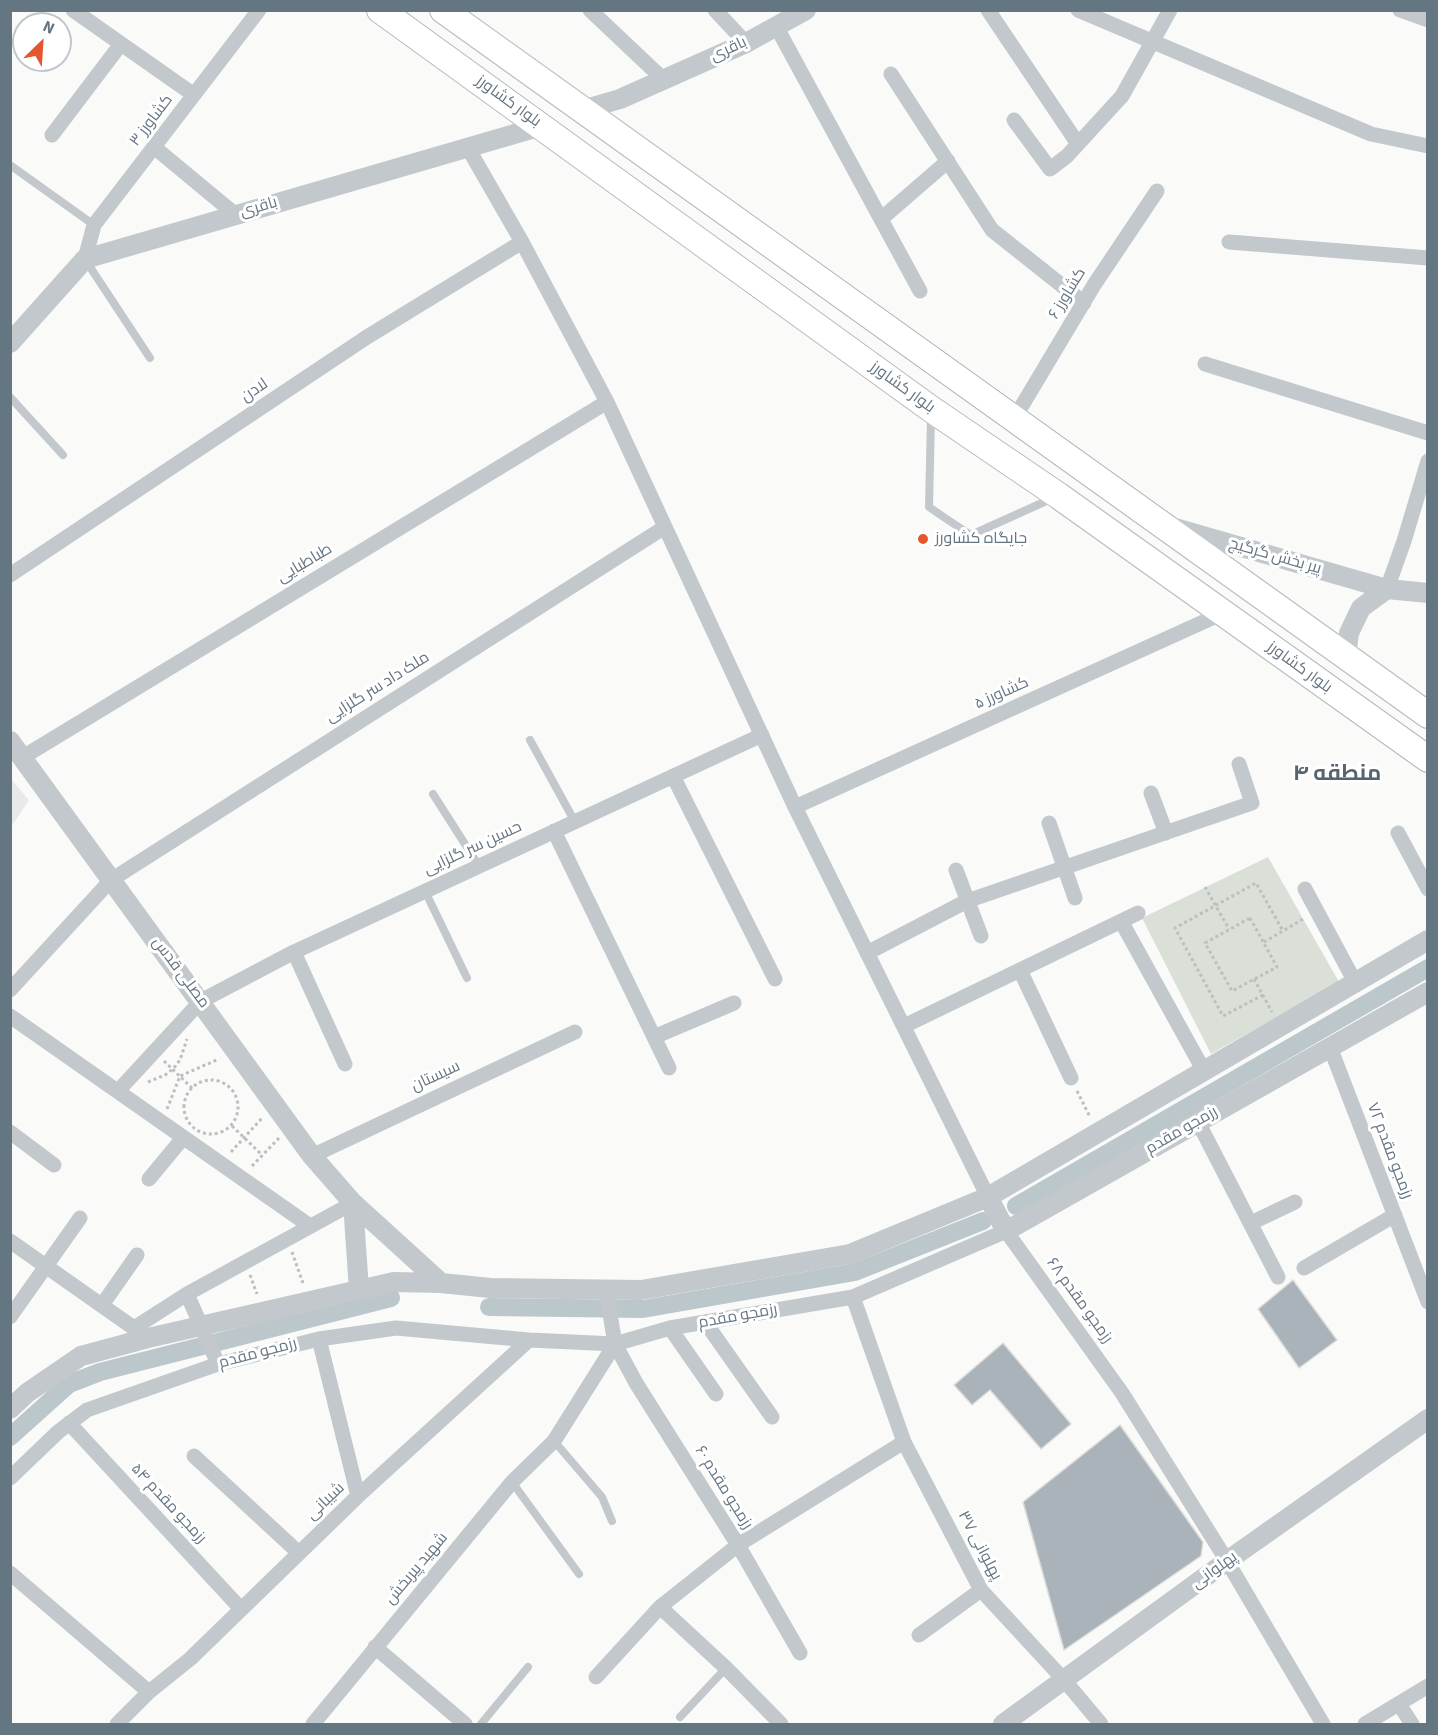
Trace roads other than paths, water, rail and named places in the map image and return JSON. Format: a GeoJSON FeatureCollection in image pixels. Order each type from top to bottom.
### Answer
{"type":"FeatureCollection","features":[{"type":"Feature","properties":{"kind":"main road","name":"بلوار کشاورز"},"geometry":{"type":"LineString","coordinates":[[380,10],[931,409],[1059,496],[1428,759]]}},
{"type":"Feature","properties":{"kind":"main road"},"geometry":{"type":"LineString","coordinates":[[443,10],[1428,715]]}},
{"type":"Feature","properties":{"kind":"street"},"geometry":{"type":"LineString","coordinates":[[73,10],[194,95]]}},
{"type":"Feature","properties":{"kind":"street","name":"کشاورز ۳"},"geometry":{"type":"LineString","coordinates":[[85,259],[94,225],[259,10]]}},
{"type":"Feature","properties":{"kind":"street"},"geometry":{"type":"LineString","coordinates":[[590,10],[663,80]]}},
{"type":"Feature","properties":{"kind":"street"},"geometry":{"type":"LineString","coordinates":[[715,10],[746,43]]}},
{"type":"Feature","properties":{"kind":"street","name":"باقری"},"geometry":{"type":"LineString","coordinates":[[582,110],[620,99],[746,43],[806,10]]}},
{"type":"Feature","properties":{"kind":"street"},"geometry":{"type":"LineString","coordinates":[[988,10],[1078,144]]}},
{"type":"Feature","properties":{"kind":"street"},"geometry":{"type":"LineString","coordinates":[[1077,10],[1371,134],[1428,146]]}},
{"type":"Feature","properties":{"kind":"street"},"geometry":{"type":"LineString","coordinates":[[1014,120],[1050,169],[1067,156],[1122,96],[1170,10]]}},
{"type":"Feature","properties":{"kind":"street"},"geometry":{"type":"LineString","coordinates":[[1400,10],[1428,20]]}},
{"type":"Feature","properties":{"kind":"street"},"geometry":{"type":"LineString","coordinates":[[776,26],[920,291]]}},
{"type":"Feature","properties":{"kind":"street"},"geometry":{"type":"LineString","coordinates":[[52,135],[121,44]]}},
{"type":"Feature","properties":{"kind":"street"},"geometry":{"type":"LineString","coordinates":[[891,74],[992,230],[1083,303]]}},
{"type":"Feature","properties":{"kind":"street","name":"باقری"},"geometry":{"type":"LineString","coordinates":[[85,259],[542,126]]}},
{"type":"Feature","properties":{"kind":"street"},"geometry":{"type":"LineString","coordinates":[[154,147],[236,215]]}},
{"type":"Feature","properties":{"kind":"street"},"geometry":{"type":"LineString","coordinates":[[468,148],[522,242],[607,402],[795,807],[1006,1231]]}},
{"type":"Feature","properties":{"kind":"street"},"geometry":{"type":"LineString","coordinates":[[881,219],[948,161]]}},
{"type":"Feature","properties":{"kind":"street","name":"کشاورز ۶"},"geometry":{"type":"LineString","coordinates":[[1014,419],[1083,303],[1157,191]]}},
{"type":"Feature","properties":{"kind":"street","name":"لادن"},"geometry":{"type":"LineString","coordinates":[[10,575],[367,338],[522,242]]}},
{"type":"Feature","properties":{"kind":"street"},"geometry":{"type":"LineString","coordinates":[[1229,242],[1428,258]]}},
{"type":"Feature","properties":{"kind":"street"},"geometry":{"type":"LineString","coordinates":[[10,343],[85,259]]}},
{"type":"Feature","properties":{"kind":"street"},"geometry":{"type":"LineString","coordinates":[[1205,364],[1428,433]]}},
{"type":"Feature","properties":{"kind":"street","name":"طباطبایی"},"geometry":{"type":"LineString","coordinates":[[22,757],[607,402]]}},
{"type":"Feature","properties":{"kind":"street"},"geometry":{"type":"LineString","coordinates":[[1346,656],[1349,633],[1361,608],[1388,589],[1428,460]]}},
{"type":"Feature","properties":{"kind":"street","name":"پیر بخش گرگیج"},"geometry":{"type":"LineString","coordinates":[[1162,524],[1388,589],[1428,593]]}},
{"type":"Feature","properties":{"kind":"street","name":"ملک داد سر گلزایی"},"geometry":{"type":"LineString","coordinates":[[10,990],[111,880],[665,527]]}},
{"type":"Feature","properties":{"kind":"street","name":"کشاورز ۵"},"geometry":{"type":"LineString","coordinates":[[795,807],[1223,613]]}},
{"type":"Feature","properties":{"kind":"street","name":"حسین سر گلزایی"},"geometry":{"type":"LineString","coordinates":[[201,1000],[294,952],[762,735]]}},
{"type":"Feature","properties":{"kind":"street","name":"مصلی قدس"},"geometry":{"type":"LineString","coordinates":[[10,741],[201,1000],[312,1156],[353,1203],[441,1282]]}},
{"type":"Feature","properties":{"kind":"street"},"geometry":{"type":"LineString","coordinates":[[867,953],[967,901],[1252,803],[1239,764]]}},
{"type":"Feature","properties":{"kind":"street"},"geometry":{"type":"LineString","coordinates":[[673,776],[775,979]]}},
{"type":"Feature","properties":{"kind":"street"},"geometry":{"type":"LineString","coordinates":[[1150,793],[1166,833]]}},
{"type":"Feature","properties":{"kind":"street"},"geometry":{"type":"LineString","coordinates":[[1049,822],[1075,898]]}},
{"type":"Feature","properties":{"kind":"street"},"geometry":{"type":"LineString","coordinates":[[554,831],[669,1068]]}},
{"type":"Feature","properties":{"kind":"street"},"geometry":{"type":"LineString","coordinates":[[1398,833],[1428,889]]}},
{"type":"Feature","properties":{"kind":"street"},"geometry":{"type":"LineString","coordinates":[[956,870],[981,936]]}},
{"type":"Feature","properties":{"kind":"street"},"geometry":{"type":"LineString","coordinates":[[1305,889],[1355,982]]}},
{"type":"Feature","properties":{"kind":"street"},"geometry":{"type":"LineString","coordinates":[[904,1026],[1138,912]]}},
{"type":"Feature","properties":{"kind":"street"},"geometry":{"type":"LineString","coordinates":[[1121,921],[1204,1071]]}},
{"type":"Feature","properties":{"kind":"street"},"geometry":{"type":"LineString","coordinates":[[10,1409],[27,1393],[81,1356],[141,1333],[201,1327],[394,1282],[441,1282],[490,1288],[606,1295],[850,1254],[988,1197],[1428,940]]}},
{"type":"Feature","properties":{"kind":"street"},"geometry":{"type":"LineString","coordinates":[[294,952],[345,1064]]}},
{"type":"Feature","properties":{"kind":"street"},"geometry":{"type":"LineString","coordinates":[[1020,970],[1071,1078]]}},
{"type":"Feature","properties":{"kind":"street","name":"رزمجو مقدم"},"geometry":{"type":"LineString","coordinates":[[10,1478],[87,1410],[218,1364],[319,1339],[396,1328],[528,1340],[613,1337],[854,1297],[1006,1231],[1428,992]]}},
{"type":"Feature","properties":{"kind":"street"},"geometry":{"type":"LineString","coordinates":[[118,1091],[201,1000]]}},
{"type":"Feature","properties":{"kind":"street"},"geometry":{"type":"LineString","coordinates":[[654,1037],[734,1003]]}},
{"type":"Feature","properties":{"kind":"street"},"geometry":{"type":"LineString","coordinates":[[10,1016],[310,1226]]}},
{"type":"Feature","properties":{"kind":"street","name":"سیستان"},"geometry":{"type":"LineString","coordinates":[[312,1156],[575,1032]]}},
{"type":"Feature","properties":{"kind":"street","name":"رزمجو مقدم ۷۲"},"geometry":{"type":"LineString","coordinates":[[1330,1047],[1428,1302]]}},
{"type":"Feature","properties":{"kind":"street"},"geometry":{"type":"LineString","coordinates":[[1198,1122],[1278,1277]]}},
{"type":"Feature","properties":{"kind":"street"},"geometry":{"type":"LineString","coordinates":[[10,1132],[54,1165]]}},
{"type":"Feature","properties":{"kind":"street"},"geometry":{"type":"LineString","coordinates":[[149,1179],[183,1138]]}},
{"type":"Feature","properties":{"kind":"street"},"geometry":{"type":"LineString","coordinates":[[1251,1223],[1295,1202]]}},
{"type":"Feature","properties":{"kind":"street"},"geometry":{"type":"LineString","coordinates":[[141,1333],[187,1294],[353,1203],[360,1290]]}},
{"type":"Feature","properties":{"kind":"street"},"geometry":{"type":"LineString","coordinates":[[1304,1268],[1395,1215]]}},
{"type":"Feature","properties":{"kind":"street"},"geometry":{"type":"LineString","coordinates":[[10,1317],[80,1218]]}},
{"type":"Feature","properties":{"kind":"street","name":"رزمجو مقدم ۶۸"},"geometry":{"type":"LineString","coordinates":[[1006,1231],[1122,1393],[1227,1561],[1323,1725]]}},
{"type":"Feature","properties":{"kind":"street"},"geometry":{"type":"LineString","coordinates":[[10,1240],[141,1333]]}},
{"type":"Feature","properties":{"kind":"street"},"geometry":{"type":"LineString","coordinates":[[102,1305],[137,1255]]}},
{"type":"Feature","properties":{"kind":"street"},"geometry":{"type":"LineString","coordinates":[[187,1294],[218,1364]]}},
{"type":"Feature","properties":{"kind":"street","name":"رزمجو مقدم ۶۰"},"geometry":{"type":"LineString","coordinates":[[606,1295],[613,1337],[636,1383],[738,1545],[800,1653]]}},
{"type":"Feature","properties":{"kind":"street","name":"پهلوانی ۳۷"},"geometry":{"type":"LineString","coordinates":[[854,1297],[904,1442],[981,1590],[1065,1681],[1101,1725]]}},
{"type":"Feature","properties":{"kind":"street"},"geometry":{"type":"LineString","coordinates":[[705,1322],[772,1417]]}},
{"type":"Feature","properties":{"kind":"street"},"geometry":{"type":"LineString","coordinates":[[670,1328],[716,1394]]}},
{"type":"Feature","properties":{"kind":"street","name":"شهید پیربخش"},"geometry":{"type":"LineString","coordinates":[[313,1725],[512,1482],[554,1441],[613,1337]]}},
{"type":"Feature","properties":{"kind":"street"},"geometry":{"type":"LineString","coordinates":[[319,1339],[358,1496]]}},
{"type":"Feature","properties":{"kind":"street","name":"شیبانی"},"geometry":{"type":"LineString","coordinates":[[117,1725],[149,1692],[190,1659],[358,1496],[528,1340]]}},
{"type":"Feature","properties":{"kind":"street","name":"پهلوانی"},"geometry":{"type":"LineString","coordinates":[[1003,1725],[1227,1561],[1428,1419]]}},
{"type":"Feature","properties":{"kind":"street","name":"رزمجو مقدم ۵۴"},"geometry":{"type":"LineString","coordinates":[[69,1424],[241,1609]]}},
{"type":"Feature","properties":{"kind":"street"},"geometry":{"type":"LineString","coordinates":[[596,1677],[660,1607],[738,1545],[904,1442]]}},
{"type":"Feature","properties":{"kind":"street"},"geometry":{"type":"LineString","coordinates":[[194,1456],[299,1553]]}},
{"type":"Feature","properties":{"kind":"street"},"geometry":{"type":"LineString","coordinates":[[10,1573],[149,1692]]}},
{"type":"Feature","properties":{"kind":"street"},"geometry":{"type":"LineString","coordinates":[[919,1635],[981,1590]]}},
{"type":"Feature","properties":{"kind":"street"},"geometry":{"type":"LineString","coordinates":[[660,1607],[726,1668],[782,1725]]}},
{"type":"Feature","properties":{"kind":"street"},"geometry":{"type":"LineString","coordinates":[[375,1647],[465,1725]]}},
{"type":"Feature","properties":{"kind":"street"},"geometry":{"type":"LineString","coordinates":[[1365,1725],[1428,1686]]}},
{"type":"Feature","properties":{"kind":"street"},"geometry":{"type":"LineString","coordinates":[[1399,1704],[1412,1725]]}},
{"type":"Feature","properties":{"kind":"lane"},"geometry":{"type":"LineString","coordinates":[[10,165],[94,225]]}},
{"type":"Feature","properties":{"kind":"lane"},"geometry":{"type":"LineString","coordinates":[[85,259],[150,358]]}},
{"type":"Feature","properties":{"kind":"lane"},"geometry":{"type":"LineString","coordinates":[[10,397],[63,455]]}},
{"type":"Feature","properties":{"kind":"lane"},"geometry":{"type":"LineString","coordinates":[[931,409],[929,507],[971,536],[1059,496]]}},
{"type":"Feature","properties":{"kind":"lane"},"geometry":{"type":"LineString","coordinates":[[530,740],[575,822]]}},
{"type":"Feature","properties":{"kind":"lane"},"geometry":{"type":"LineString","coordinates":[[433,794],[479,866]]}},
{"type":"Feature","properties":{"kind":"lane"},"geometry":{"type":"LineString","coordinates":[[424,891],[467,978]]}},
{"type":"Feature","properties":{"kind":"lane"},"geometry":{"type":"LineString","coordinates":[[554,1441],[602,1497],[612,1521]]}},
{"type":"Feature","properties":{"kind":"lane"},"geometry":{"type":"LineString","coordinates":[[512,1482],[579,1574]]}},
{"type":"Feature","properties":{"kind":"lane"},"geometry":{"type":"LineString","coordinates":[[481,1725],[528,1667]]}},
{"type":"Feature","properties":{"kind":"lane"},"geometry":{"type":"LineString","coordinates":[[680,1716],[726,1668]]}},
{"type":"Feature","properties":{"kind":"waterway"},"geometry":{"type":"LineString","coordinates":[[1016,1206],[1428,968]]}},
{"type":"Feature","properties":{"kind":"waterway"},"geometry":{"type":"LineString","coordinates":[[489,1307],[643,1309],[855,1272],[983,1221]]}},
{"type":"Feature","properties":{"kind":"waterway"},"geometry":{"type":"LineString","coordinates":[[10,1437],[69,1384],[100,1372],[391,1298]]}},
{"type":"Feature","properties":{"kind":"place","name":"جایگاه کشاورز"},"geometry":{"type":"Point","coordinates":[923,539]}},
{"type":"Feature","properties":{"kind":"district","name":"منطقه ۴"},"geometry":{"type":"Point","coordinates":[1337,775]}}]}
